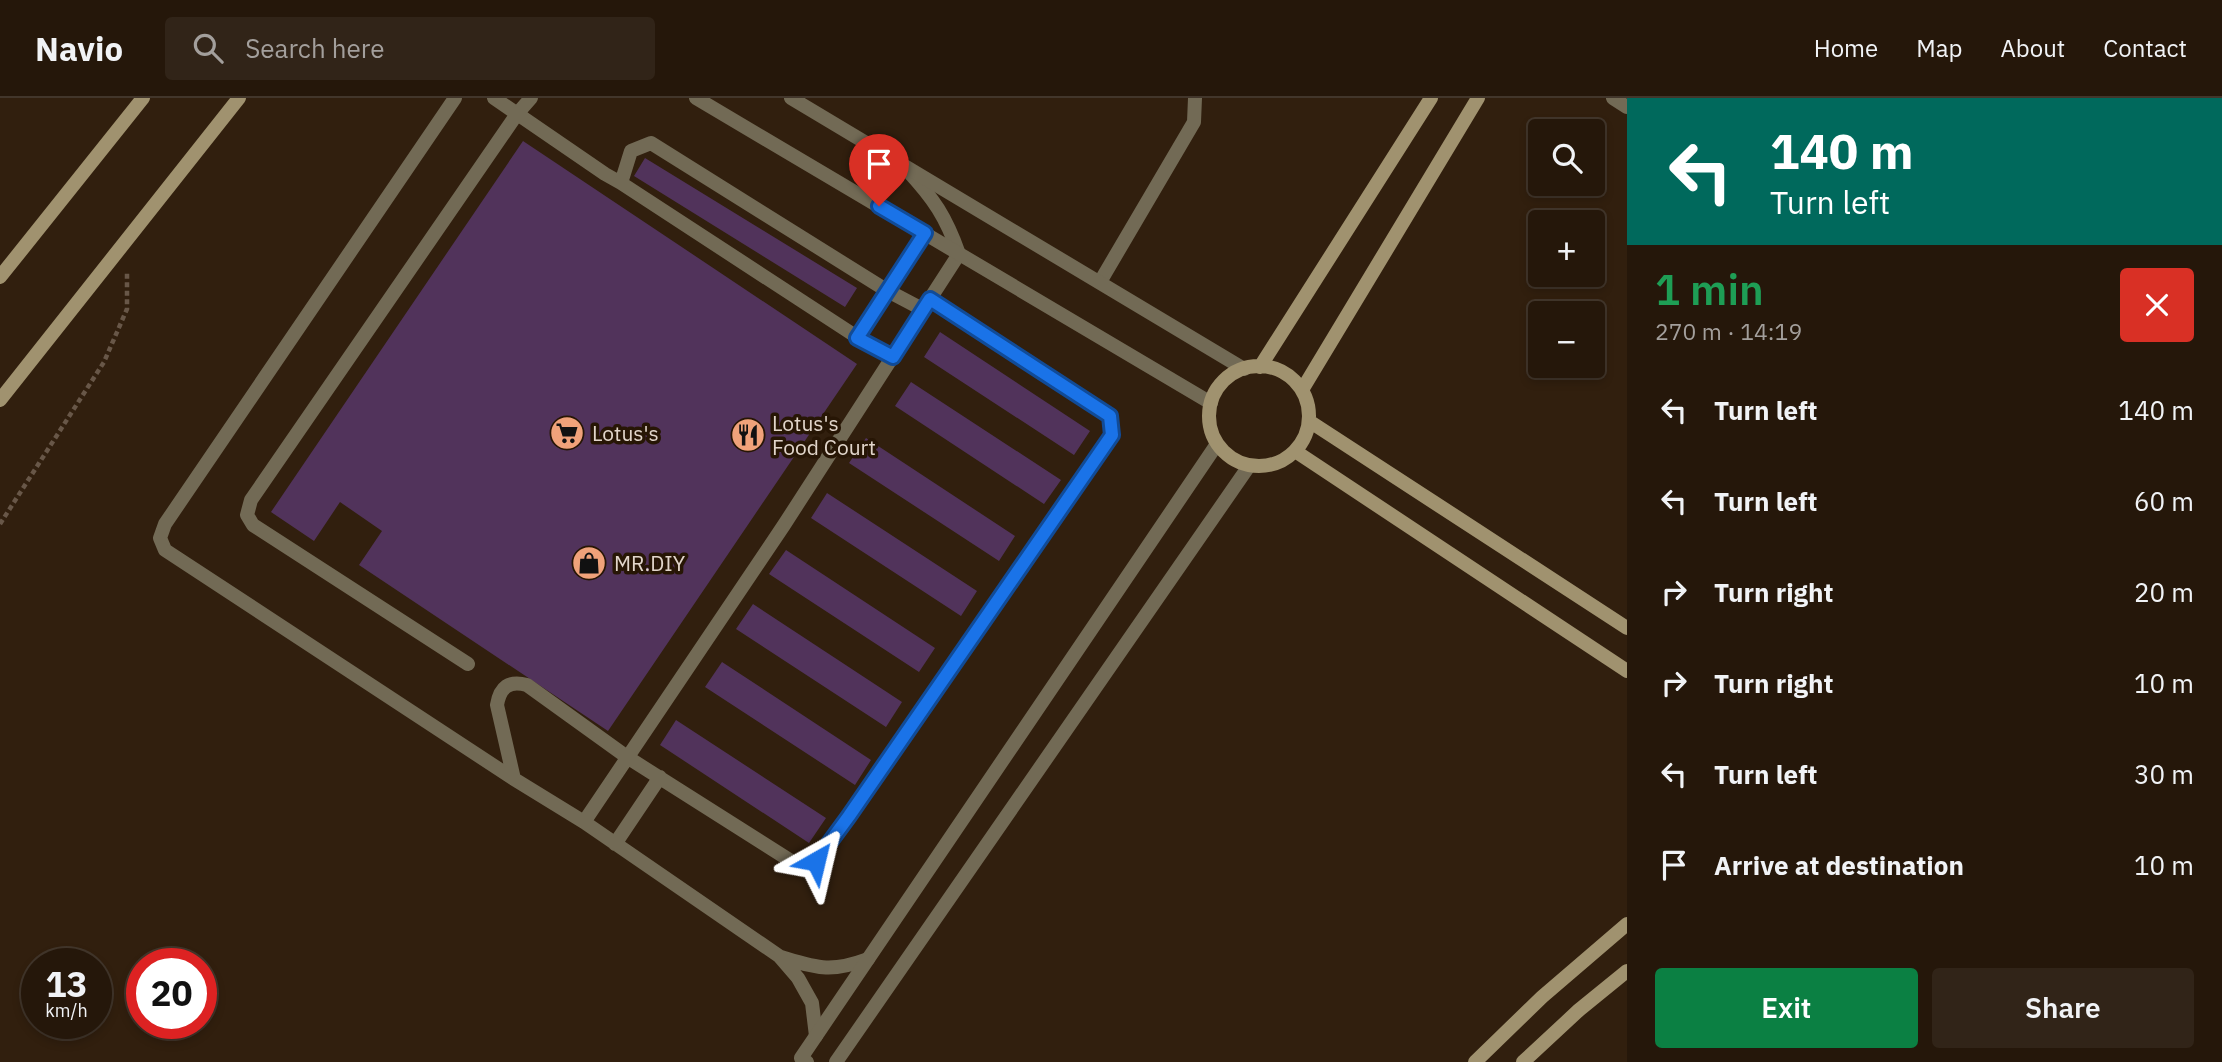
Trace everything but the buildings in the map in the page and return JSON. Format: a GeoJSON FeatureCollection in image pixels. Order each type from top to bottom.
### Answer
{"type":"FeatureCollection","features":[{"type":"Feature","properties":{"kind":"street"},"geometry":{"type":"LineString","coordinates":[[0,277],[143,98]]}},
{"type":"Feature","properties":{"kind":"street"},"geometry":{"type":"LineString","coordinates":[[0,400],[239,98]]}},
{"type":"Feature","properties":{"kind":"street"},"geometry":{"type":"LineString","coordinates":[[456,98],[164,524],[160,538],[165,550],[584,822],[779,956],[798,978],[811,1003],[816,1036]]}},
{"type":"Feature","properties":{"kind":"street"},"geometry":{"type":"LineString","coordinates":[[494,98],[605,174],[857,338],[893,357]]}},
{"type":"Feature","properties":{"kind":"street"},"geometry":{"type":"LineString","coordinates":[[468,664],[253,526],[247,514],[251,500],[517,114],[531,98]]}},
{"type":"Feature","properties":{"kind":"street"},"geometry":{"type":"LineString","coordinates":[[696,98],[1211,403]]}},
{"type":"Feature","properties":{"kind":"street"},"geometry":{"type":"LineString","coordinates":[[790,98],[1244,369]]}},
{"type":"Feature","properties":{"kind":"street"},"geometry":{"type":"LineString","coordinates":[[1100,282],[1194,122],[1195,98]]}},
{"type":"Feature","properties":{"kind":"street"},"geometry":{"type":"LineString","coordinates":[[1260,367],[1430,98]]}},
{"type":"Feature","properties":{"kind":"street"},"geometry":{"type":"LineString","coordinates":[[1302,390],[1478,98]]}},
{"type":"Feature","properties":{"kind":"street"},"geometry":{"type":"LineString","coordinates":[[1614,98],[1627,107]]}},
{"type":"Feature","properties":{"kind":"street"},"geometry":{"type":"LineString","coordinates":[[514,779],[497,705],[499,694],[506,685],[516,682],[527,685],[627,757],[802,868],[816,861],[1112,435],[1110,416],[927,305],[886,290],[651,143],[631,151],[621,183]]}},
{"type":"Feature","properties":{"kind":"street"},"geometry":{"type":"LineString","coordinates":[[902,164],[932,197],[948,224],[959,254]]}},
{"type":"Feature","properties":{"kind":"street"},"geometry":{"type":"LineString","coordinates":[[857,338],[925,233]]}},
{"type":"Feature","properties":{"kind":"street"},"geometry":{"type":"LineString","coordinates":[[584,822],[785,525],[959,254]]}},
{"type":"Feature","properties":{"kind":"street"},"geometry":{"type":"LineString","coordinates":[[1260,367],[1276,370],[1291,377],[1302,390],[1308,405],[1309,421],[1305,437],[1295,451],[1282,461],[1266,466],[1250,466],[1234,460],[1217,444],[1212,435],[1209,419],[1211,403],[1218,388],[1244,369],[1260,367]]}},
{"type":"Feature","properties":{"kind":"street"},"geometry":{"type":"LineString","coordinates":[[1309,421],[1627,628]]}},
{"type":"Feature","properties":{"kind":"street"},"geometry":{"type":"LineString","coordinates":[[807,1062],[802,1058],[816,1036],[1217,444]]}},
{"type":"Feature","properties":{"kind":"street"},"geometry":{"type":"LineString","coordinates":[[1295,451],[1627,671]]}},
{"type":"Feature","properties":{"kind":"street"},"geometry":{"type":"LineString","coordinates":[[836,1062],[1250,466]]}},
{"type":"Feature","properties":{"kind":"street"},"geometry":{"type":"LineString","coordinates":[[615,844],[660,777]]}},
{"type":"Feature","properties":{"kind":"street"},"geometry":{"type":"LineString","coordinates":[[1475,1062],[1542,997],[1627,924]]}},
{"type":"Feature","properties":{"kind":"street"},"geometry":{"type":"LineString","coordinates":[[779,956],[818,968],[843,968],[868,959]]}},
{"type":"Feature","properties":{"kind":"street"},"geometry":{"type":"LineString","coordinates":[[1523,1062],[1578,1010],[1627,971]]}},
{"type":"Feature","properties":{"kind":"path"},"geometry":{"type":"LineString","coordinates":[[0,524],[104,362],[127,309],[127,240]]}},
{"type":"Feature","properties":{"kind":"place","name":"Lotus's"},"geometry":{"type":"Point","coordinates":[567,433]}},
{"type":"Feature","properties":{"kind":"place","name":"Lotus's Food Court"},"geometry":{"type":"Point","coordinates":[748,435]}},
{"type":"Feature","properties":{"kind":"place","name":"MR.DIY"},"geometry":{"type":"Point","coordinates":[589,563]}},
{"type":"Feature","properties":{"kind":"route"},"geometry":{"type":"LineString","coordinates":[[816,861],[1112,435],[1110,416],[930,299],[893,357],[857,338],[925,233],[879,206]]}}]}
